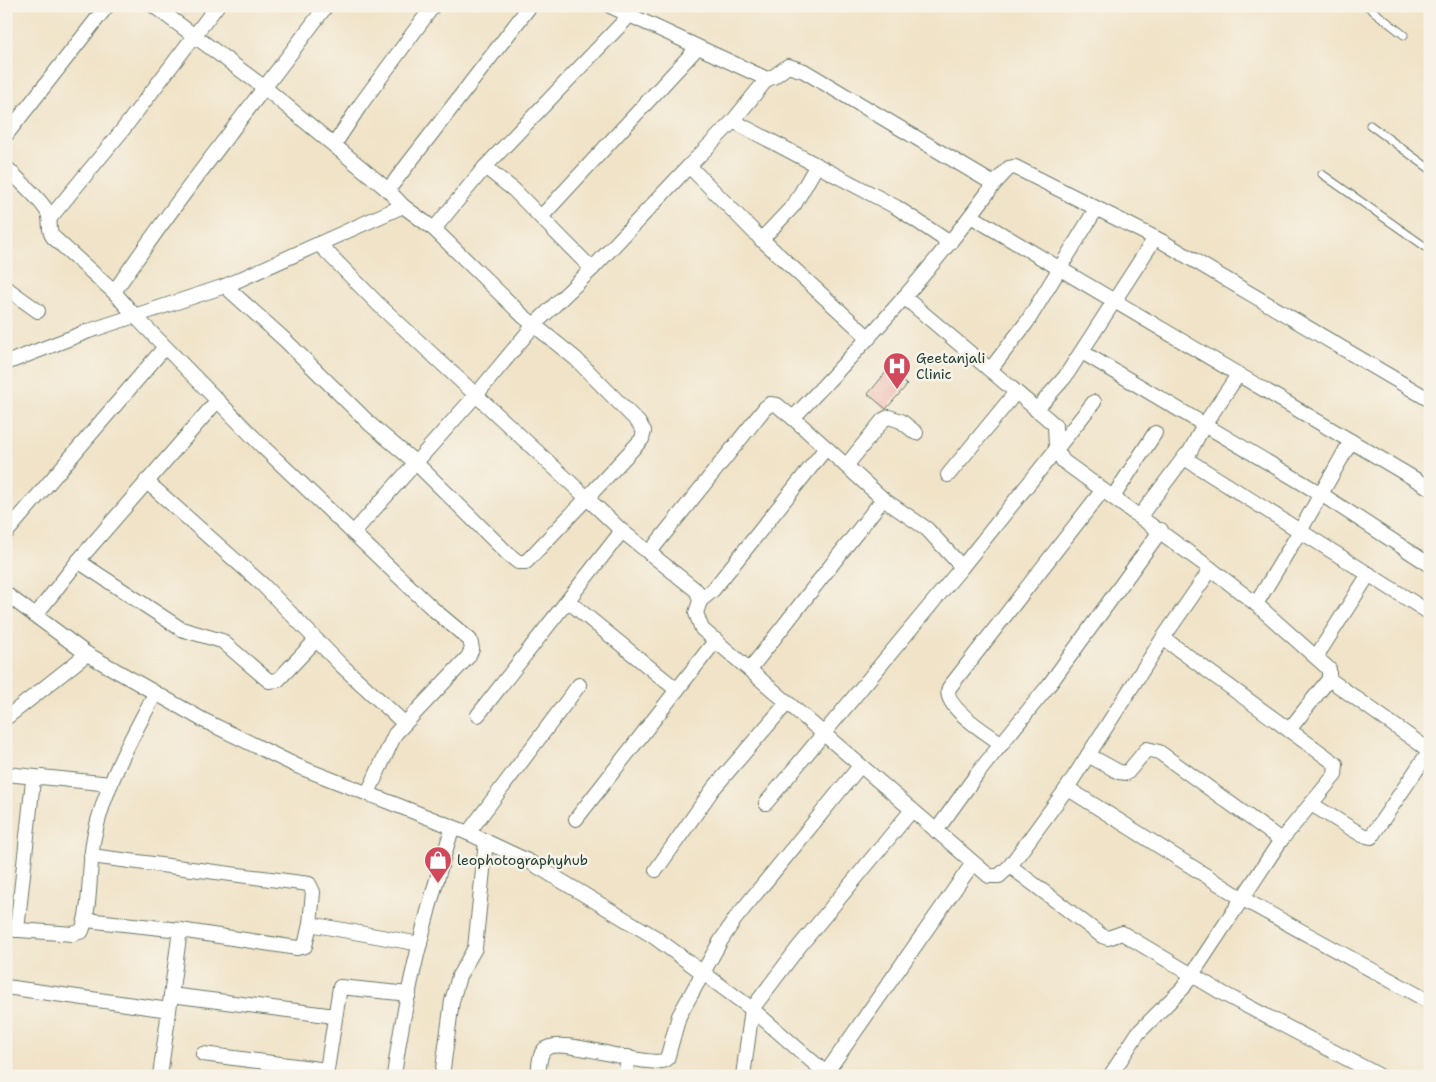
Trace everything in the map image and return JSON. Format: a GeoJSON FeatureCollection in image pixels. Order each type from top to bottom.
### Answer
{"type":"FeatureCollection","features":[{"type":"Feature","properties":{"kind":"street"},"geometry":{"type":"LineString","coordinates":[[6,135],[107,6]]}},
{"type":"Feature","properties":{"kind":"street"},"geometry":{"type":"LineString","coordinates":[[154,6],[265,88],[388,190],[403,206],[434,229],[534,325],[576,359],[638,422],[644,431],[642,439],[532,557],[522,563],[508,554],[416,463],[371,425],[285,340],[225,286]]}},
{"type":"Feature","properties":{"kind":"street"},"geometry":{"type":"LineString","coordinates":[[50,218],[121,132],[216,6]]}},
{"type":"Feature","properties":{"kind":"street"},"geometry":{"type":"LineString","coordinates":[[114,292],[204,164],[265,88],[326,6]]}},
{"type":"Feature","properties":{"kind":"street"},"geometry":{"type":"LineString","coordinates":[[334,145],[361,104],[433,6]]}},
{"type":"Feature","properties":{"kind":"street"},"geometry":{"type":"LineString","coordinates":[[388,190],[530,6]]}},
{"type":"Feature","properties":{"kind":"street"},"geometry":{"type":"LineString","coordinates":[[610,6],[767,79]]}},
{"type":"Feature","properties":{"kind":"street"},"geometry":{"type":"LineString","coordinates":[[434,229],[485,167],[629,16]]}},
{"type":"Feature","properties":{"kind":"street"},"geometry":{"type":"LineString","coordinates":[[541,217],[697,48]]}},
{"type":"Feature","properties":{"kind":"street"},"geometry":{"type":"LineString","coordinates":[[353,533],[476,395],[534,325],[592,269],[733,121],[767,79],[788,66],[804,71],[994,184]]}},
{"type":"Feature","properties":{"kind":"street"},"geometry":{"type":"LineString","coordinates":[[733,121],[896,207],[950,243]]}},
{"type":"Feature","properties":{"kind":"street"},"geometry":{"type":"LineString","coordinates":[[761,240],[794,205],[817,165]]}},
{"type":"Feature","properties":{"kind":"street"},"geometry":{"type":"LineString","coordinates":[[6,166],[45,209],[50,218],[50,234],[114,292],[164,347],[353,533],[433,609],[470,640],[468,658],[395,734],[368,793]]}},
{"type":"Feature","properties":{"kind":"street"},"geometry":{"type":"LineString","coordinates":[[689,166],[761,240],[869,338]]}},
{"type":"Feature","properties":{"kind":"street"},"geometry":{"type":"LineString","coordinates":[[485,167],[541,217],[592,269]]}},
{"type":"Feature","properties":{"kind":"street"},"geometry":{"type":"LineString","coordinates":[[793,418],[869,338],[950,243],[994,184],[1009,168],[1015,168],[1155,238],[1430,400]]}},
{"type":"Feature","properties":{"kind":"street"},"geometry":{"type":"LineString","coordinates":[[6,364],[37,350],[134,316],[198,297],[288,257],[320,245],[403,206]]}},
{"type":"Feature","properties":{"kind":"street"},"geometry":{"type":"LineString","coordinates":[[990,370],[1027,322],[1096,209]]}},
{"type":"Feature","properties":{"kind":"street"},"geometry":{"type":"LineString","coordinates":[[971,216],[1430,488]]}},
{"type":"Feature","properties":{"kind":"street"},"geometry":{"type":"LineString","coordinates":[[1036,410],[1065,377],[1155,238]]}},
{"type":"Feature","properties":{"kind":"street"},"geometry":{"type":"LineString","coordinates":[[320,245],[379,306],[622,531],[697,591],[700,601]]}},
{"type":"Feature","properties":{"kind":"street"},"geometry":{"type":"LineString","coordinates":[[7,289],[38,311]]}},
{"type":"Feature","properties":{"kind":"street"},"geometry":{"type":"LineString","coordinates":[[904,297],[1054,424],[1056,448],[1063,461],[1161,530],[1211,568],[1256,604],[1329,669],[1328,679],[1289,730]]}},
{"type":"Feature","properties":{"kind":"street"},"geometry":{"type":"LineString","coordinates":[[6,533],[164,347]]}},
{"type":"Feature","properties":{"kind":"street"},"geometry":{"type":"LineString","coordinates":[[1082,352],[1321,494],[1430,565]]}},
{"type":"Feature","properties":{"kind":"street"},"geometry":{"type":"LineString","coordinates":[[1140,516],[1186,455],[1238,375]]}},
{"type":"Feature","properties":{"kind":"street"},"geometry":{"type":"LineString","coordinates":[[948,476],[1016,392]]}},
{"type":"Feature","properties":{"kind":"street"},"geometry":{"type":"LineString","coordinates":[[35,616],[78,560],[218,401]]}},
{"type":"Feature","properties":{"kind":"street"},"geometry":{"type":"LineString","coordinates":[[766,803],[962,567],[1094,402]]}},
{"type":"Feature","properties":{"kind":"street"},"geometry":{"type":"LineString","coordinates":[[649,553],[770,404],[777,405],[793,418],[883,499],[927,529],[962,567]]}},
{"type":"Feature","properties":{"kind":"street"},"geometry":{"type":"LineString","coordinates":[[846,466],[884,420],[889,417],[902,421],[916,433]]}},
{"type":"Feature","properties":{"kind":"street"},"geometry":{"type":"LineString","coordinates":[[1002,744],[965,717],[949,700],[947,694],[949,688],[1108,494],[1155,433]]}},
{"type":"Feature","properties":{"kind":"street"},"geometry":{"type":"LineString","coordinates":[[1256,604],[1351,441]]}},
{"type":"Feature","properties":{"kind":"street"},"geometry":{"type":"LineString","coordinates":[[826,448],[713,590],[700,601],[696,610],[698,623],[787,703],[989,876],[996,878],[1010,866],[1066,788],[1163,638],[1211,568]]}},
{"type":"Feature","properties":{"kind":"street"},"geometry":{"type":"LineString","coordinates":[[1186,455],[1187,461],[1430,613]]}},
{"type":"Feature","properties":{"kind":"street"},"geometry":{"type":"LineString","coordinates":[[146,481],[263,586],[316,640],[404,723]]}},
{"type":"Feature","properties":{"kind":"street"},"geometry":{"type":"LineString","coordinates":[[750,669],[883,499]]}},
{"type":"Feature","properties":{"kind":"street"},"geometry":{"type":"LineString","coordinates":[[936,831],[977,774],[1049,685],[1161,530]]}},
{"type":"Feature","properties":{"kind":"street"},"geometry":{"type":"LineString","coordinates":[[478,715],[622,531]]}},
{"type":"Feature","properties":{"kind":"street"},"geometry":{"type":"LineString","coordinates":[[78,560],[181,629],[222,642],[269,682],[278,680],[316,640]]}},
{"type":"Feature","properties":{"kind":"street"},"geometry":{"type":"LineString","coordinates":[[1316,657],[1369,574]]}},
{"type":"Feature","properties":{"kind":"street"},"geometry":{"type":"LineString","coordinates":[[6,594],[87,654],[155,694],[262,750],[452,829],[468,833],[530,862],[654,936],[752,1009],[827,1074],[973,863]]}},
{"type":"Feature","properties":{"kind":"street"},"geometry":{"type":"LineString","coordinates":[[568,601],[678,690]]}},
{"type":"Feature","properties":{"kind":"street"},"geometry":{"type":"LineString","coordinates":[[1110,1076],[1138,1033],[1174,997],[1192,974],[1281,840],[1335,775],[1336,764],[1163,638]]}},
{"type":"Feature","properties":{"kind":"street"},"geometry":{"type":"LineString","coordinates":[[576,820],[716,640]]}},
{"type":"Feature","properties":{"kind":"street"},"geometry":{"type":"LineString","coordinates":[[6,718],[87,654]]}},
{"type":"Feature","properties":{"kind":"street"},"geometry":{"type":"LineString","coordinates":[[1310,804],[1362,836],[1371,837],[1430,751],[1328,679]]}},
{"type":"Feature","properties":{"kind":"street"},"geometry":{"type":"LineString","coordinates":[[468,833],[579,685]]}},
{"type":"Feature","properties":{"kind":"street"},"geometry":{"type":"LineString","coordinates":[[36,777],[32,784],[12,929],[78,934],[82,931],[86,920],[91,856],[99,816],[130,740],[155,694]]}},
{"type":"Feature","properties":{"kind":"street"},"geometry":{"type":"LineString","coordinates":[[656,870],[713,789],[787,703]]}},
{"type":"Feature","properties":{"kind":"street"},"geometry":{"type":"LineString","coordinates":[[1088,755],[1119,772],[1127,773],[1144,752],[1153,750],[1198,779],[1281,840]]}},
{"type":"Feature","properties":{"kind":"street"},"geometry":{"type":"LineString","coordinates":[[538,1076],[542,1053],[550,1046],[658,1063],[667,1059],[670,1054],[677,1022],[720,942],[735,920],[860,766]]}},
{"type":"Feature","properties":{"kind":"street"},"geometry":{"type":"LineString","coordinates":[[6,774],[69,778],[111,784]]}},
{"type":"Feature","properties":{"kind":"street"},"geometry":{"type":"LineString","coordinates":[[1066,788],[1243,899],[1430,1002]]}},
{"type":"Feature","properties":{"kind":"street"},"geometry":{"type":"LineString","coordinates":[[743,1076],[752,1009],[804,940],[912,810]]}},
{"type":"Feature","properties":{"kind":"street"},"geometry":{"type":"LineString","coordinates":[[394,1076],[420,944],[434,886],[452,829]]}},
{"type":"Feature","properties":{"kind":"street"},"geometry":{"type":"LineString","coordinates":[[442,1076],[455,987],[475,948],[486,841]]}},
{"type":"Feature","properties":{"kind":"street"},"geometry":{"type":"LineString","coordinates":[[86,920],[180,930],[303,948],[307,943],[313,892],[309,884],[91,856]]}},
{"type":"Feature","properties":{"kind":"street"},"geometry":{"type":"LineString","coordinates":[[1010,866],[1102,936],[1108,938],[1122,933],[1224,994],[1380,1076]]}},
{"type":"Feature","properties":{"kind":"street"},"geometry":{"type":"LineString","coordinates":[[310,924],[420,944]]}},
{"type":"Feature","properties":{"kind":"street"},"geometry":{"type":"LineString","coordinates":[[160,1076],[180,930]]}},
{"type":"Feature","properties":{"kind":"street"},"geometry":{"type":"LineString","coordinates":[[203,1054],[326,1073],[339,992],[343,986],[409,994]]}},
{"type":"Feature","properties":{"kind":"street"},"geometry":{"type":"LineString","coordinates":[[6,987],[169,1010]]}},
{"type":"Feature","properties":{"kind":"street"},"geometry":{"type":"LineString","coordinates":[[171,995],[335,1016]]}},
{"type":"Feature","properties":{"kind":"street"},"geometry":{"type":"LineString","coordinates":[[625,1076],[628,1057]]}},
{"type":"Feature","properties":{"kind":"lane"},"geometry":{"type":"LineString","coordinates":[[1367,6],[1404,35]]}},
{"type":"Feature","properties":{"kind":"lane"},"geometry":{"type":"LineString","coordinates":[[1370,125],[1430,169]]}},
{"type":"Feature","properties":{"kind":"lane"},"geometry":{"type":"LineString","coordinates":[[1322,174],[1430,250]]}},
{"type":"Feature","properties":{"kind":"building"},"geometry":{"type":"Polygon","coordinates":[[[888,370],[907,385],[886,409],[868,394],[888,370]]]}},
{"type":"Feature","properties":{"kind":"place","name":"Geetanjali Clinic"},"geometry":{"type":"Point","coordinates":[897,390]}},
{"type":"Feature","properties":{"kind":"place","name":"leophotographyhub"},"geometry":{"type":"Point","coordinates":[438,884]}}]}
